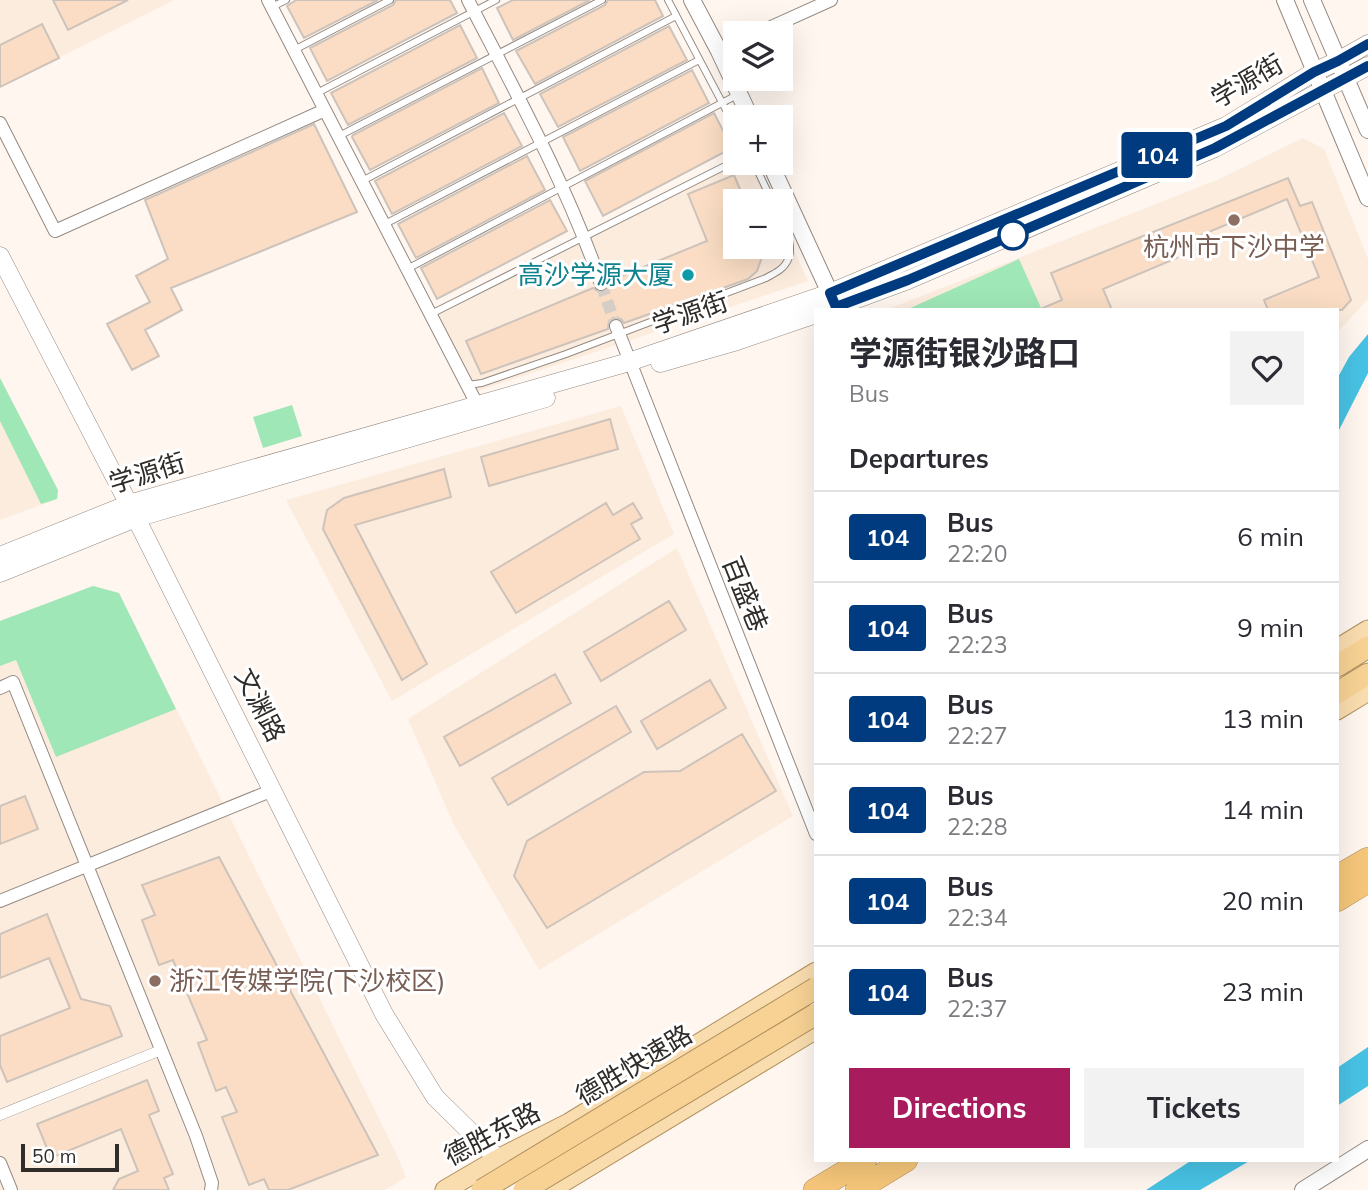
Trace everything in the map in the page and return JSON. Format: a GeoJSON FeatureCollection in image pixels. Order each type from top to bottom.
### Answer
{"type":"FeatureCollection","features":[{"type":"Feature","properties":{"kind":"highway"},"geometry":{"type":"LineString","coordinates":[[1339,665],[1368,647]]}},
{"type":"Feature","properties":{"kind":"highway"},"geometry":{"type":"LineString","coordinates":[[1339,692],[1368,674]]}},
{"type":"Feature","properties":{"kind":"highway"},"geometry":{"type":"LineString","coordinates":[[1339,876],[1368,859]]}},
{"type":"Feature","properties":{"kind":"highway"},"geometry":{"type":"LineString","coordinates":[[1339,899],[1368,881]]}},
{"type":"Feature","properties":{"kind":"highway","name":"德胜快速路"},"geometry":{"type":"LineString","coordinates":[[482,1190],[814,989]]}},
{"type":"Feature","properties":{"kind":"highway","name":"德胜快速路"},"geometry":{"type":"LineString","coordinates":[[524,1190],[814,1015]]}},
{"type":"Feature","properties":{"kind":"highway"},"geometry":{"type":"LineString","coordinates":[[815,1190],[862,1162]]}},
{"type":"Feature","properties":{"kind":"highway"},"geometry":{"type":"LineString","coordinates":[[857,1190],[903,1162]]}},
{"type":"Feature","properties":{"kind":"main road","name":"学源街"},"geometry":{"type":"LineString","coordinates":[[831,303],[1226,126],[1314,72],[1368,44]]}},
{"type":"Feature","properties":{"kind":"main road","name":"学源街"},"geometry":{"type":"LineString","coordinates":[[831,303],[908,280],[1215,148],[1368,66]]}},
{"type":"Feature","properties":{"kind":"main road","name":"文渊路"},"geometry":{"type":"LineString","coordinates":[[0,256],[133,511],[384,1014],[435,1097],[498,1159]]}},
{"type":"Feature","properties":{"kind":"main road","name":"学源街"},"geometry":{"type":"LineString","coordinates":[[0,556],[133,511],[481,412],[814,308]]}},
{"type":"Feature","properties":{"kind":"main road","name":"学源街"},"geometry":{"type":"LineString","coordinates":[[631,367],[737,341],[814,315]]}},
{"type":"Feature","properties":{"kind":"main road","name":"学源街"},"geometry":{"type":"LineString","coordinates":[[0,573],[133,511]]}},
{"type":"Feature","properties":{"kind":"main road"},"geometry":{"type":"LineString","coordinates":[[1339,648],[1368,630]]}},
{"type":"Feature","properties":{"kind":"main road"},"geometry":{"type":"LineString","coordinates":[[1339,709],[1368,691]]}},
{"type":"Feature","properties":{"kind":"main road","name":"德胜东路"},"geometry":{"type":"LineString","coordinates":[[445,1190],[498,1159],[569,1124],[814,973]]}},
{"type":"Feature","properties":{"kind":"main road"},"geometry":{"type":"LineString","coordinates":[[498,1159],[552,1189],[814,1030]]}},
{"type":"Feature","properties":{"kind":"main road"},"geometry":{"type":"LineString","coordinates":[[498,1159],[513,1190]]}},
{"type":"Feature","properties":{"kind":"street"},"geometry":{"type":"LineString","coordinates":[[692,0],[744,105]]}},
{"type":"Feature","properties":{"kind":"street"},"geometry":{"type":"LineString","coordinates":[[785,21],[831,0]]}},
{"type":"Feature","properties":{"kind":"street"},"geometry":{"type":"LineString","coordinates":[[1285,0],[1368,198]]}},
{"type":"Feature","properties":{"kind":"street"},"geometry":{"type":"LineString","coordinates":[[1312,0],[1368,130]]}},
{"type":"Feature","properties":{"kind":"street"},"geometry":{"type":"LineString","coordinates":[[270,4],[481,412]]}},
{"type":"Feature","properties":{"kind":"street"},"geometry":{"type":"LineString","coordinates":[[471,6],[563,186],[585,237],[601,285]]}},
{"type":"Feature","properties":{"kind":"street"},"geometry":{"type":"LineString","coordinates":[[719,51],[723,49]]}},
{"type":"Feature","properties":{"kind":"street"},"geometry":{"type":"LineString","coordinates":[[0,123],[55,231],[325,110]]}},
{"type":"Feature","properties":{"kind":"street"},"geometry":{"type":"LineString","coordinates":[[775,175],[831,303]]}},
{"type":"Feature","properties":{"kind":"street","name":"百盛巷"},"geometry":{"type":"LineString","coordinates":[[618,330],[814,829]]}},
{"type":"Feature","properties":{"kind":"street"},"geometry":{"type":"LineString","coordinates":[[0,688],[13,682],[196,1136],[212,1183],[211,1190]]}},
{"type":"Feature","properties":{"kind":"street"},"geometry":{"type":"LineString","coordinates":[[0,901],[273,790]]}},
{"type":"Feature","properties":{"kind":"street"},"geometry":{"type":"LineString","coordinates":[[0,1115],[161,1050]]}},
{"type":"Feature","properties":{"kind":"street"},"geometry":{"type":"LineString","coordinates":[[1303,1190],[1368,1149]]}},
{"type":"Feature","properties":{"kind":"street"},"geometry":{"type":"LineString","coordinates":[[0,1163],[11,1190]]}},
{"type":"Feature","properties":{"kind":"lane"},"geometry":{"type":"LineString","coordinates":[[270,4],[286,0]]}},
{"type":"Feature","properties":{"kind":"lane"},"geometry":{"type":"LineString","coordinates":[[295,50],[390,0]]}},
{"type":"Feature","properties":{"kind":"lane"},"geometry":{"type":"LineString","coordinates":[[317,93],[471,6],[496,0]]}},
{"type":"Feature","properties":{"kind":"lane"},"geometry":{"type":"LineString","coordinates":[[339,136],[602,0]]}},
{"type":"Feature","properties":{"kind":"lane"},"geometry":{"type":"LineString","coordinates":[[668,0],[723,104]]}},
{"type":"Feature","properties":{"kind":"lane"},"geometry":{"type":"LineString","coordinates":[[362,181],[676,16]]}},
{"type":"Feature","properties":{"kind":"lane"},"geometry":{"type":"LineString","coordinates":[[384,224],[699,60]]}},
{"type":"Feature","properties":{"kind":"lane"},"geometry":{"type":"LineString","coordinates":[[407,269],[739,94]]}},
{"type":"Feature","properties":{"kind":"lane"},"geometry":{"type":"LineString","coordinates":[[431,314],[723,167]]}},
{"type":"Feature","properties":{"kind":"lane"},"geometry":{"type":"LineString","coordinates":[[468,385],[482,383],[618,330],[766,278],[783,267],[788,259]]}},
{"type":"Feature","properties":{"kind":"shaded area"},"geometry":{"type":"Polygon","coordinates":[[[0,0],[174,0],[0,87],[0,0]]]}},
{"type":"Feature","properties":{"kind":"shaded area","name":"杭州市下沙中学"},"geometry":{"type":"Polygon","coordinates":[[[1303,138],[1324,149],[1368,259],[1368,299],[1339,331],[1339,308],[891,308],[1217,180],[1303,138]]]}},
{"type":"Feature","properties":{"kind":"shaded area","name":"高沙学源大厦"},"geometry":{"type":"Polygon","coordinates":[[[723,169],[723,175],[759,175],[766,189],[723,189],[723,259],[793,259],[793,248],[808,281],[472,393],[431,314],[723,169]]]}},
{"type":"Feature","properties":{"kind":"shaded area"},"geometry":{"type":"Polygon","coordinates":[[[0,378],[58,490],[57,499],[0,520],[0,378]]]}},
{"type":"Feature","properties":{"kind":"shaded area"},"geometry":{"type":"Polygon","coordinates":[[[621,406],[674,534],[392,701],[286,500],[621,406]]]}},
{"type":"Feature","properties":{"kind":"shaded area"},"geometry":{"type":"Polygon","coordinates":[[[677,548],[793,816],[539,970],[454,825],[408,719],[677,548]]]}},
{"type":"Feature","properties":{"kind":"shaded area","name":"浙江传媒学院(下沙校区)"},"geometry":{"type":"Polygon","coordinates":[[[93,586],[119,593],[396,1153],[406,1177],[385,1190],[0,1190],[0,621],[93,586]]]}},
{"type":"Feature","properties":{"kind":"green space"},"geometry":{"type":"Polygon","coordinates":[[[1019,259],[1041,308],[910,308],[1019,259]]]}},
{"type":"Feature","properties":{"kind":"green space"},"geometry":{"type":"Polygon","coordinates":[[[0,378],[58,490],[57,499],[41,504],[0,421],[0,378]]]}},
{"type":"Feature","properties":{"kind":"green space"},"geometry":{"type":"Polygon","coordinates":[[[292,405],[302,436],[263,448],[253,417],[292,405]]]}},
{"type":"Feature","properties":{"kind":"green space"},"geometry":{"type":"Polygon","coordinates":[[[93,586],[119,593],[176,709],[56,757],[16,660],[0,666],[0,621],[93,586]]]}},
{"type":"Feature","properties":{"kind":"water"},"geometry":{"type":"Polygon","coordinates":[[[1368,334],[1368,373],[1339,430],[1339,375],[1349,357],[1368,334]]]}},
{"type":"Feature","properties":{"kind":"water"},"geometry":{"type":"Polygon","coordinates":[[[1368,1047],[1368,1086],[1339,1105],[1339,1067],[1368,1047]]]}},
{"type":"Feature","properties":{"kind":"water"},"geometry":{"type":"Polygon","coordinates":[[[1189,1162],[1248,1162],[1200,1190],[1146,1190],[1189,1162]]]}},
{"type":"Feature","properties":{"kind":"building"},"geometry":{"type":"Polygon","coordinates":[[[53,0],[128,0],[68,30],[53,0]]]}},
{"type":"Feature","properties":{"kind":"building"},"geometry":{"type":"Polygon","coordinates":[[[296,0],[378,0],[304,38],[287,6],[296,0]]]}},
{"type":"Feature","properties":{"kind":"building"},"geometry":{"type":"Polygon","coordinates":[[[396,0],[450,0],[457,13],[327,81],[310,48],[393,5],[396,0]]]}},
{"type":"Feature","properties":{"kind":"building"},"geometry":{"type":"Polygon","coordinates":[[[513,0],[590,0],[513,40],[497,8],[513,0]]]}},
{"type":"Feature","properties":{"kind":"building"},"geometry":{"type":"Polygon","coordinates":[[[608,0],[655,0],[663,16],[535,84],[516,51],[605,5],[608,0]]]}},
{"type":"Feature","properties":{"kind":"building"},"geometry":{"type":"Polygon","coordinates":[[[42,24],[59,58],[0,87],[0,45],[42,24]]]}},
{"type":"Feature","properties":{"kind":"building"},"geometry":{"type":"Polygon","coordinates":[[[460,25],[477,58],[348,125],[331,93],[460,25]]]}},
{"type":"Feature","properties":{"kind":"building"},"geometry":{"type":"Polygon","coordinates":[[[669,26],[687,60],[558,127],[540,94],[669,26]]]}},
{"type":"Feature","properties":{"kind":"building"},"geometry":{"type":"Polygon","coordinates":[[[482,68],[499,103],[370,170],[353,135],[482,68]]]}},
{"type":"Feature","properties":{"kind":"building"},"geometry":{"type":"Polygon","coordinates":[[[692,70],[709,103],[580,171],[563,137],[692,70]]]}},
{"type":"Feature","properties":{"kind":"building"},"geometry":{"type":"Polygon","coordinates":[[[504,113],[522,146],[392,214],[375,181],[504,113]]]}},
{"type":"Feature","properties":{"kind":"building"},"geometry":{"type":"Polygon","coordinates":[[[714,113],[723,130],[723,153],[603,216],[585,181],[714,113]]]}},
{"type":"Feature","properties":{"kind":"building"},"geometry":{"type":"Polygon","coordinates":[[[314,124],[357,212],[171,288],[182,310],[145,330],[159,356],[132,370],[107,324],[150,302],[136,276],[168,259],[145,200],[314,124]]]}},
{"type":"Feature","properties":{"kind":"building"},"geometry":{"type":"Polygon","coordinates":[[[527,156],[545,190],[416,258],[398,224],[527,156]]]}},
{"type":"Feature","properties":{"kind":"building","name":"高沙学源大厦"},"geometry":{"type":"Polygon","coordinates":[[[734,175],[740,189],[723,189],[723,259],[761,259],[757,271],[748,279],[624,323],[621,319],[613,318],[609,321],[608,329],[481,374],[466,341],[593,288],[605,292],[609,281],[707,241],[688,194],[734,175]]]}},
{"type":"Feature","properties":{"kind":"building"},"geometry":{"type":"Polygon","coordinates":[[[1288,178],[1300,206],[1312,202],[1351,300],[1342,310],[1267,308],[1264,300],[1319,277],[1287,199],[1173,247],[1177,258],[1103,289],[1111,308],[1043,308],[1062,300],[1051,273],[1288,178]]]}},
{"type":"Feature","properties":{"kind":"building"},"geometry":{"type":"Polygon","coordinates":[[[550,200],[567,231],[437,299],[421,268],[550,200]]]}},
{"type":"Feature","properties":{"kind":"building"},"geometry":{"type":"Polygon","coordinates":[[[610,419],[618,449],[489,486],[481,457],[610,419]]]}},
{"type":"Feature","properties":{"kind":"building"},"geometry":{"type":"Polygon","coordinates":[[[444,469],[451,497],[355,525],[427,664],[402,680],[323,529],[327,510],[344,498],[444,469]]]}},
{"type":"Feature","properties":{"kind":"building"},"geometry":{"type":"Polygon","coordinates":[[[606,503],[613,515],[633,503],[642,518],[631,524],[640,539],[516,613],[491,572],[606,503]]]}},
{"type":"Feature","properties":{"kind":"building"},"geometry":{"type":"Polygon","coordinates":[[[669,601],[686,630],[601,681],[584,652],[669,601]]]}},
{"type":"Feature","properties":{"kind":"building"},"geometry":{"type":"Polygon","coordinates":[[[555,674],[571,703],[460,766],[444,737],[555,674]]]}},
{"type":"Feature","properties":{"kind":"building"},"geometry":{"type":"Polygon","coordinates":[[[710,680],[726,708],[657,749],[641,721],[710,680]]]}},
{"type":"Feature","properties":{"kind":"building"},"geometry":{"type":"Polygon","coordinates":[[[616,706],[631,732],[508,805],[492,778],[616,706]]]}},
{"type":"Feature","properties":{"kind":"building"},"geometry":{"type":"Polygon","coordinates":[[[742,734],[776,791],[547,928],[514,876],[527,841],[644,772],[680,771],[742,734]]]}},
{"type":"Feature","properties":{"kind":"building"},"geometry":{"type":"Polygon","coordinates":[[[25,796],[38,829],[0,844],[0,806],[25,796]]]}},
{"type":"Feature","properties":{"kind":"building"},"geometry":{"type":"Polygon","coordinates":[[[219,857],[378,1155],[288,1190],[269,1190],[264,1179],[249,1185],[222,1117],[237,1112],[226,1087],[216,1091],[198,1043],[207,1040],[173,960],[159,965],[142,920],[155,915],[142,885],[219,857]]]}},
{"type":"Feature","properties":{"kind":"building"},"geometry":{"type":"Polygon","coordinates":[[[47,914],[81,999],[110,1006],[122,1036],[7,1082],[0,1065],[0,1036],[70,1008],[49,958],[0,978],[0,934],[47,914]]]}},
{"type":"Feature","properties":{"kind":"building"},"geometry":{"type":"Polygon","coordinates":[[[147,1080],[159,1111],[149,1115],[173,1174],[164,1178],[169,1190],[113,1190],[119,1179],[138,1171],[121,1129],[51,1158],[37,1124],[147,1080]]]}},
{"type":"Feature","properties":{"kind":"tunnel"},"geometry":{"type":"LineString","coordinates":[[601,284],[616,326]]}},
{"type":"Feature","properties":{"kind":"bus line","name":"104"},"geometry":{"type":"LineString","coordinates":[[1368,44],[1314,72],[1226,126],[830,293],[836,307],[908,280],[1215,148],[1368,66]]}},
{"type":"Feature","properties":{"kind":"place","name":"杭州市下沙中学"},"geometry":{"type":"Point","coordinates":[1234,220]}},
{"type":"Feature","properties":{"kind":"place","name":"高沙学源大厦"},"geometry":{"type":"Point","coordinates":[688,275]}},
{"type":"Feature","properties":{"kind":"place","name":"浙江传媒学院(下沙校区)"},"geometry":{"type":"Point","coordinates":[155,981]}}]}
